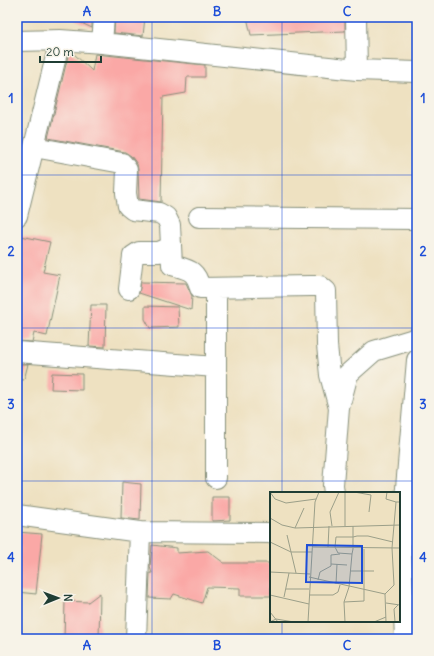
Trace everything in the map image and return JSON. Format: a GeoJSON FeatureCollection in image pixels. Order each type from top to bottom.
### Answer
{"type":"FeatureCollection","features":[{"type":"Feature","properties":{"kind":"street"},"geometry":{"type":"LineString","coordinates":[[102,43],[104,17]]}},
{"type":"Feature","properties":{"kind":"street"},"geometry":{"type":"LineString","coordinates":[[356,17],[357,70]]}},
{"type":"Feature","properties":{"kind":"street"},"geometry":{"type":"LineString","coordinates":[[17,216],[60,40]]}},
{"type":"Feature","properties":{"kind":"street"},"geometry":{"type":"LineString","coordinates":[[17,41],[60,40],[102,43],[357,70],[417,72]]}},
{"type":"Feature","properties":{"kind":"street"},"geometry":{"type":"LineString","coordinates":[[34,147],[122,163],[127,170],[126,193],[128,206],[133,210],[159,213],[166,217],[170,225],[172,265],[193,271],[198,278],[200,288],[320,286],[326,291],[327,345],[330,375],[339,408]]}},
{"type":"Feature","properties":{"kind":"street"},"geometry":{"type":"LineString","coordinates":[[199,217],[417,219]]}},
{"type":"Feature","properties":{"kind":"street"},"geometry":{"type":"LineString","coordinates":[[129,289],[133,256],[139,252],[159,252],[171,247]]}},
{"type":"Feature","properties":{"kind":"street"},"geometry":{"type":"LineString","coordinates":[[216,288],[216,478]]}},
{"type":"Feature","properties":{"kind":"street"},"geometry":{"type":"LineString","coordinates":[[334,492],[333,485],[339,408],[348,374],[374,351],[417,338]]}},
{"type":"Feature","properties":{"kind":"street"},"geometry":{"type":"LineString","coordinates":[[17,352],[216,367]]}},
{"type":"Feature","properties":{"kind":"street"},"geometry":{"type":"LineString","coordinates":[[405,639],[406,546],[417,360]]}},
{"type":"Feature","properties":{"kind":"street"},"geometry":{"type":"LineString","coordinates":[[17,515],[140,532],[270,533]]}},
{"type":"Feature","properties":{"kind":"street"},"geometry":{"type":"LineString","coordinates":[[136,639],[140,532]]}},
{"type":"Feature","properties":{"kind":"building"},"geometry":{"type":"Polygon","coordinates":[[[69,17],[92,17],[92,28],[69,17]]]}},
{"type":"Feature","properties":{"kind":"building"},"geometry":{"type":"Polygon","coordinates":[[[115,17],[145,17],[143,36],[114,33],[115,17]]]}},
{"type":"Feature","properties":{"kind":"building"},"geometry":{"type":"Polygon","coordinates":[[[247,17],[345,17],[345,31],[251,35],[247,17]]]}},
{"type":"Feature","properties":{"kind":"building"},"geometry":{"type":"Polygon","coordinates":[[[69,52],[72,52],[92,71],[95,54],[205,65],[205,77],[187,77],[186,93],[163,97],[161,202],[139,199],[137,164],[131,156],[125,152],[48,138],[69,52]]]}},
{"type":"Feature","properties":{"kind":"building"},"geometry":{"type":"Polygon","coordinates":[[[21,236],[50,242],[43,272],[60,275],[47,336],[34,333],[32,342],[17,341],[17,256],[21,236]]]}},
{"type":"Feature","properties":{"kind":"building"},"geometry":{"type":"Polygon","coordinates":[[[141,282],[186,283],[192,296],[191,310],[139,293],[141,282]]]}},
{"type":"Feature","properties":{"kind":"building"},"geometry":{"type":"Polygon","coordinates":[[[91,305],[106,305],[105,347],[89,346],[91,305]]]}},
{"type":"Feature","properties":{"kind":"building"},"geometry":{"type":"Polygon","coordinates":[[[145,306],[178,307],[179,327],[150,328],[145,319],[145,306]]]}},
{"type":"Feature","properties":{"kind":"building"},"geometry":{"type":"Polygon","coordinates":[[[17,364],[28,364],[24,380],[17,379],[17,364]]]}},
{"type":"Feature","properties":{"kind":"building"},"geometry":{"type":"Polygon","coordinates":[[[52,373],[82,374],[82,390],[51,389],[52,373]]]}},
{"type":"Feature","properties":{"kind":"building"},"geometry":{"type":"Polygon","coordinates":[[[122,482],[141,484],[140,520],[121,518],[122,482]]]}},
{"type":"Feature","properties":{"kind":"building"},"geometry":{"type":"Polygon","coordinates":[[[212,497],[230,497],[230,520],[212,521],[212,497]]]}},
{"type":"Feature","properties":{"kind":"building"},"geometry":{"type":"Polygon","coordinates":[[[17,532],[42,534],[36,594],[17,592],[17,532]]]}},
{"type":"Feature","properties":{"kind":"building"},"geometry":{"type":"Polygon","coordinates":[[[152,545],[177,548],[177,553],[208,551],[224,563],[270,563],[270,596],[240,596],[240,588],[207,587],[202,603],[174,594],[171,599],[149,598],[150,573],[152,573],[150,567],[152,545]]]}},
{"type":"Feature","properties":{"kind":"building"},"geometry":{"type":"Polygon","coordinates":[[[100,593],[99,639],[64,639],[65,601],[88,602],[100,593]]]}}]}
